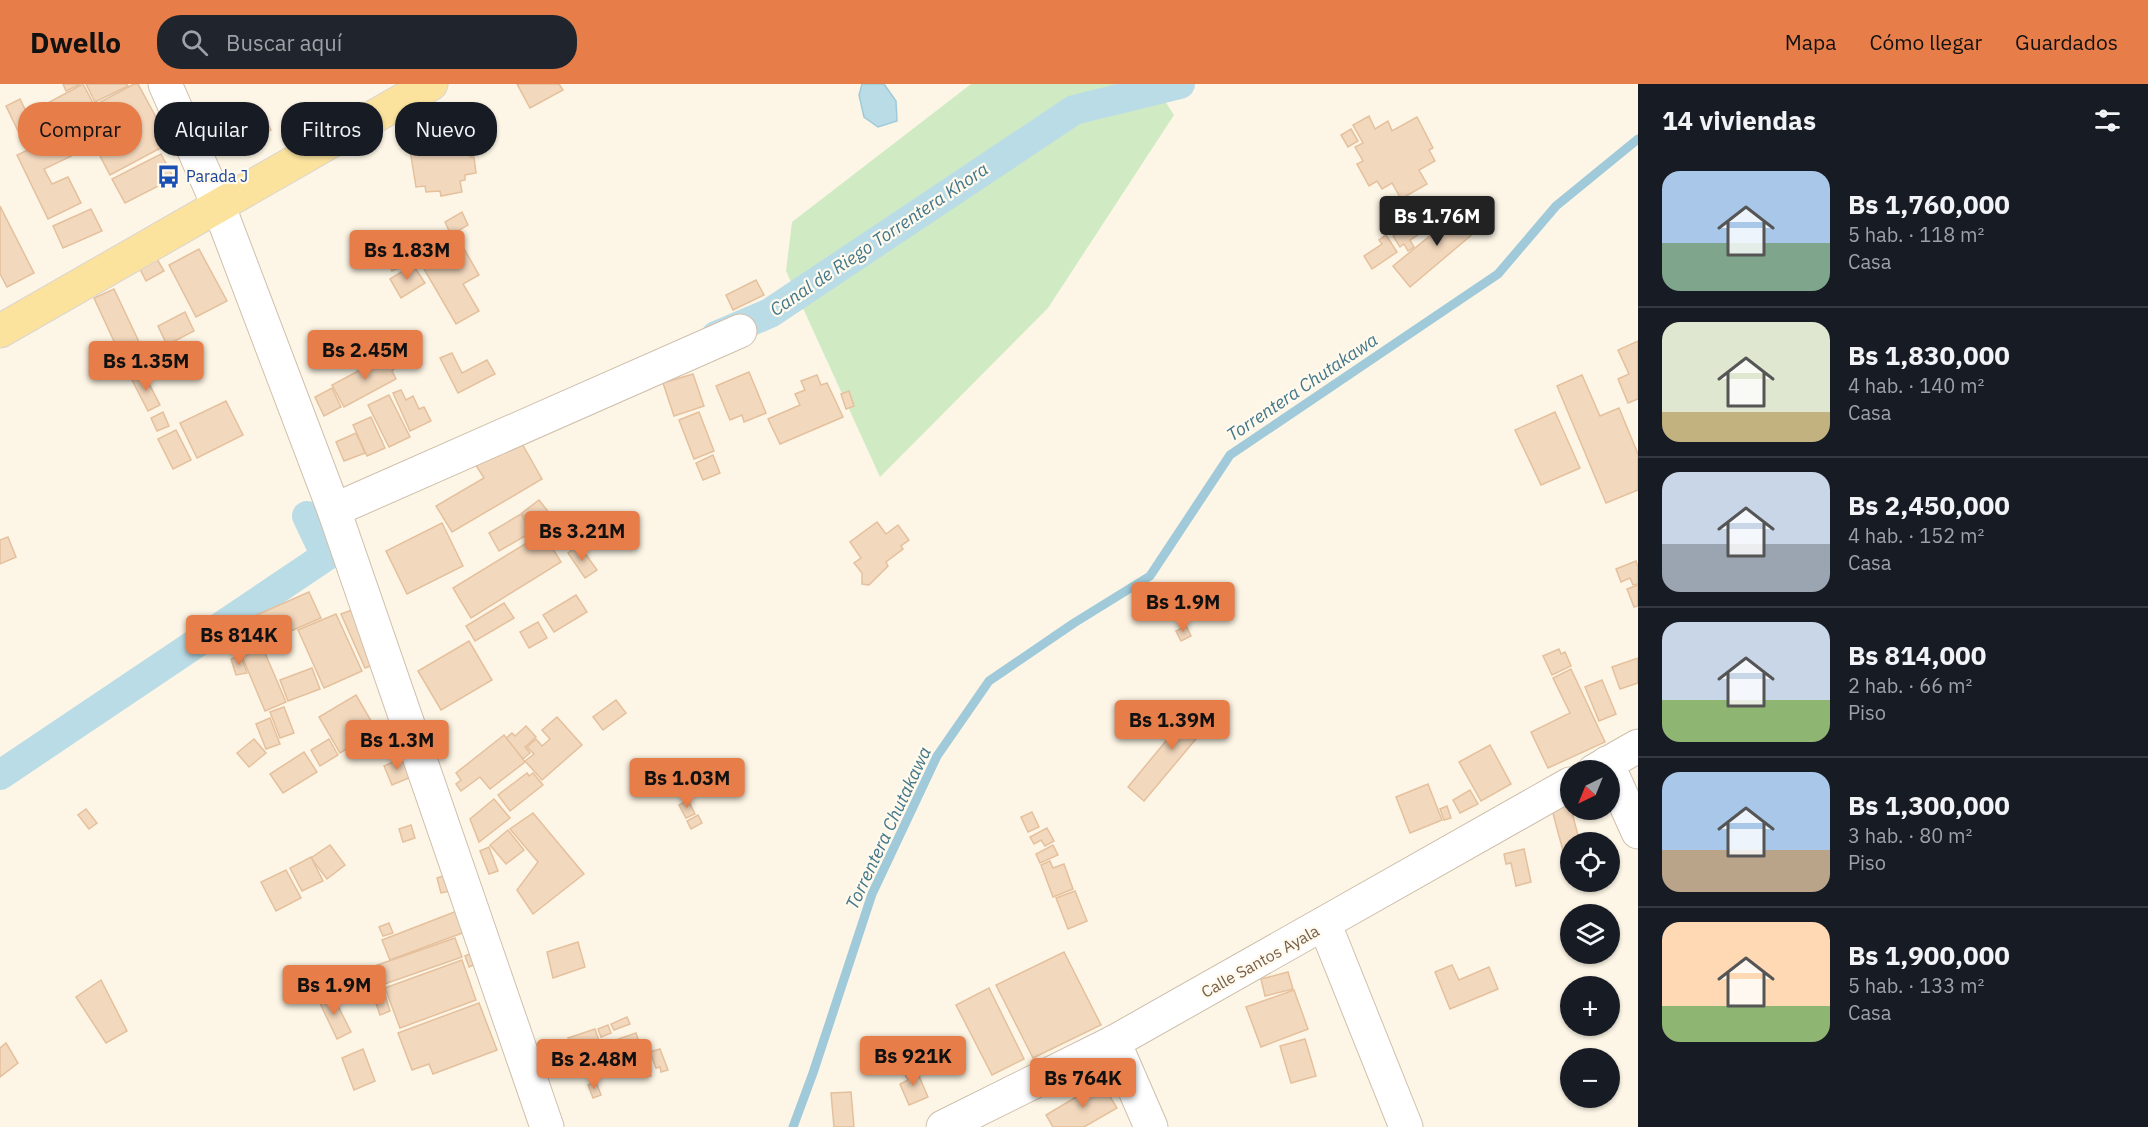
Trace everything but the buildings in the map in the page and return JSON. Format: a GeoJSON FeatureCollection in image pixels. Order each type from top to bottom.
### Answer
{"type":"FeatureCollection","features":[{"type":"Feature","properties":{"kind":"main road"},"geometry":{"type":"LineString","coordinates":[[0,331],[430,84]]}},
{"type":"Feature","properties":{"kind":"street"},"geometry":{"type":"LineString","coordinates":[[165,84],[219,207],[334,510],[547,1127]]}},
{"type":"Feature","properties":{"kind":"street"},"geometry":{"type":"LineString","coordinates":[[334,510],[740,331]]}},
{"type":"Feature","properties":{"kind":"street"},"geometry":{"type":"LineString","coordinates":[[1613,760],[1638,746]]}},
{"type":"Feature","properties":{"kind":"street","name":"Calle Santos Ayala"},"geometry":{"type":"LineString","coordinates":[[943,1127],[1114,1042],[1325,925],[1560,790]]}},
{"type":"Feature","properties":{"kind":"street"},"geometry":{"type":"LineString","coordinates":[[1620,800],[1638,832]]}},
{"type":"Feature","properties":{"kind":"street"},"geometry":{"type":"LineString","coordinates":[[1325,925],[1406,1127]]}},
{"type":"Feature","properties":{"kind":"street"},"geometry":{"type":"LineString","coordinates":[[1114,1042],[1150,1127]]}},
{"type":"Feature","properties":{"kind":"green space"},"geometry":{"type":"Polygon","coordinates":[[[971,84],[1154,84],[1174,115],[1048,308],[880,477],[786,271],[792,222],[971,84]]]}},
{"type":"Feature","properties":{"kind":"water"},"geometry":{"type":"Polygon","coordinates":[[[862,84],[884,84],[896,101],[897,121],[878,127],[864,117],[859,95],[862,84]]]}},
{"type":"Feature","properties":{"kind":"waterway","name":"Canal de Riego Torrentera Khora"},"geometry":{"type":"LineString","coordinates":[[716,336],[770,313],[1074,110],[1180,84]]}},
{"type":"Feature","properties":{"kind":"waterway","name":"Torrentera Chutakawa"},"geometry":{"type":"LineString","coordinates":[[793,1127],[872,894],[937,756],[989,681],[1074,623],[1150,576],[1230,455],[1498,274],[1556,206],[1638,139]]}},
{"type":"Feature","properties":{"kind":"waterway","name":"Canal de Riego Torrentera Khora"},"geometry":{"type":"LineString","coordinates":[[0,775],[326,556],[307,516]]}},
{"type":"Feature","properties":{"kind":"place","name":"Parada J"},"geometry":{"type":"Point","coordinates":[168,176]}}]}
